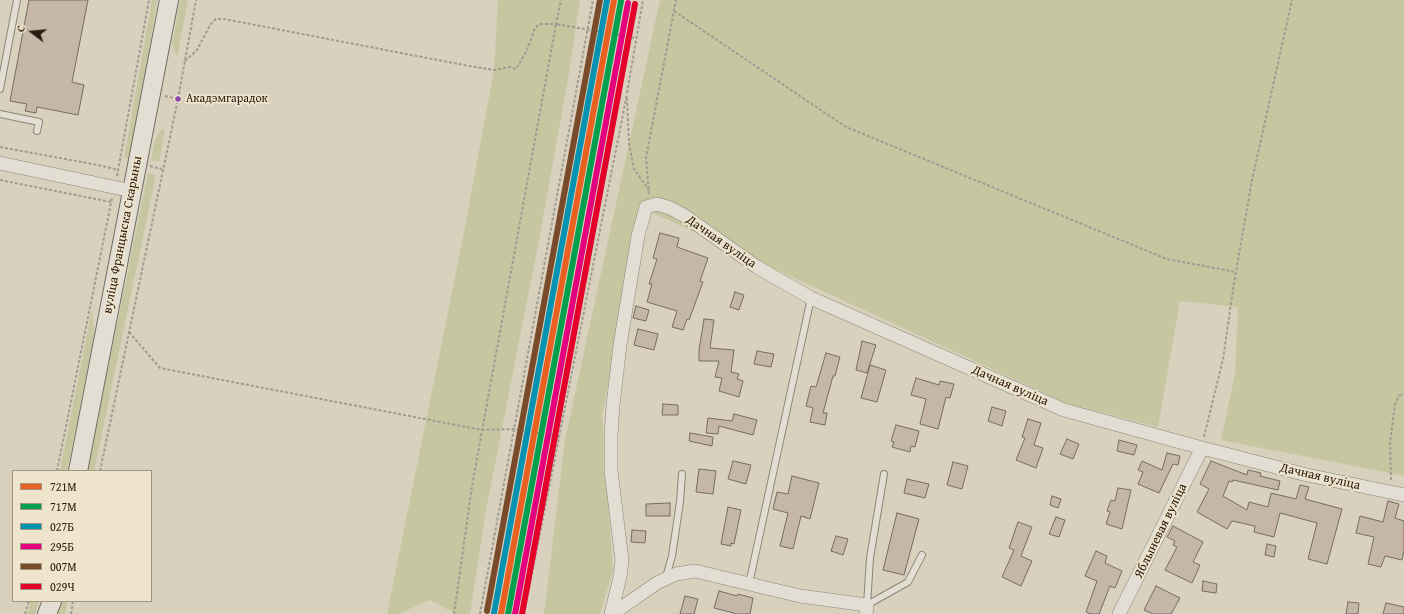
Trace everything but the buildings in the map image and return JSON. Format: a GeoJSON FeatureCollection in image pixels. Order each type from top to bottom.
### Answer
{"type":"FeatureCollection","features":[{"type":"Feature","properties":{"kind":"main road","name":"вуліца Францыска Скарыны"},"geometry":{"type":"LineString","coordinates":[[78,470],[169,0]]}},
{"type":"Feature","properties":{"kind":"main road"},"geometry":{"type":"LineString","coordinates":[[47,614],[52,602]]}},
{"type":"Feature","properties":{"kind":"street"},"geometry":{"type":"LineString","coordinates":[[0,163],[132,191]]}},
{"type":"Feature","properties":{"kind":"street","name":"Дачная вуліца"},"geometry":{"type":"LineString","coordinates":[[646,207],[657,204],[670,208],[685,216],[757,267],[811,298],[1064,410],[1306,475],[1398,494]]}},
{"type":"Feature","properties":{"kind":"street"},"geometry":{"type":"LineString","coordinates":[[611,614],[620,577],[622,560],[622,547],[616,521],[611,470],[613,406],[638,236],[646,207]]}},
{"type":"Feature","properties":{"kind":"street","name":"Яблыневая вуліца"},"geometry":{"type":"LineString","coordinates":[[1119,614],[1202,448]]}},
{"type":"Feature","properties":{"kind":"street"},"geometry":{"type":"LineString","coordinates":[[611,614],[657,583],[676,574],[695,571],[867,610]]}},
{"type":"Feature","properties":{"kind":"lane"},"geometry":{"type":"LineString","coordinates":[[0,89],[17,0]]}},
{"type":"Feature","properties":{"kind":"lane"},"geometry":{"type":"LineString","coordinates":[[0,114],[39,122],[38,131]]}},
{"type":"Feature","properties":{"kind":"lane"},"geometry":{"type":"LineString","coordinates":[[749,584],[811,298]]}},
{"type":"Feature","properties":{"kind":"lane"},"geometry":{"type":"LineString","coordinates":[[666,579],[672,556],[680,502],[682,474]]}},
{"type":"Feature","properties":{"kind":"lane"},"geometry":{"type":"LineString","coordinates":[[867,610],[870,558],[884,474]]}},
{"type":"Feature","properties":{"kind":"lane"},"geometry":{"type":"LineString","coordinates":[[867,610],[908,582],[922,555]]}},
{"type":"Feature","properties":{"kind":"path"},"geometry":{"type":"LineString","coordinates":[[57,470],[118,170],[149,0]]}},
{"type":"Feature","properties":{"kind":"path"},"geometry":{"type":"LineString","coordinates":[[100,470],[196,0]]}},
{"type":"Feature","properties":{"kind":"path"},"geometry":{"type":"LineString","coordinates":[[454,614],[472,486],[561,0]]}},
{"type":"Feature","properties":{"kind":"path"},"geometry":{"type":"LineString","coordinates":[[480,614],[594,0]]}},
{"type":"Feature","properties":{"kind":"path"},"geometry":{"type":"LineString","coordinates":[[524,614],[627,94],[643,0]]}},
{"type":"Feature","properties":{"kind":"path"},"geometry":{"type":"LineString","coordinates":[[646,207],[650,192],[646,158],[676,0]]}},
{"type":"Feature","properties":{"kind":"path"},"geometry":{"type":"LineString","coordinates":[[1202,448],[1223,358],[1252,180],[1292,0]]}},
{"type":"Feature","properties":{"kind":"path"},"geometry":{"type":"LineString","coordinates":[[674,11],[846,127],[1167,259],[1236,272]]}},
{"type":"Feature","properties":{"kind":"path"},"geometry":{"type":"LineString","coordinates":[[184,62],[197,50],[210,25],[216,19],[224,19],[494,70],[510,68],[516,69],[527,50],[535,28],[540,24],[556,24],[636,38]]}},
{"type":"Feature","properties":{"kind":"path"},"geometry":{"type":"LineString","coordinates":[[627,94],[629,143],[634,170],[650,192]]}},
{"type":"Feature","properties":{"kind":"path"},"geometry":{"type":"LineString","coordinates":[[0,147],[118,170]]}},
{"type":"Feature","properties":{"kind":"path"},"geometry":{"type":"LineString","coordinates":[[0,180],[111,202]]}},
{"type":"Feature","properties":{"kind":"path"},"geometry":{"type":"LineString","coordinates":[[129,332],[160,368],[482,430],[514,429],[559,437]]}},
{"type":"Feature","properties":{"kind":"path"},"geometry":{"type":"LineString","coordinates":[[1398,494],[1390,444],[1394,404],[1400,396],[1404,394]]}},
{"type":"Feature","properties":{"kind":"path"},"geometry":{"type":"LineString","coordinates":[[25,614],[29,602]]}},
{"type":"Feature","properties":{"kind":"path"},"geometry":{"type":"LineString","coordinates":[[71,614],[73,602]]}},
{"type":"Feature","properties":{"kind":"green space"},"geometry":{"type":"Polygon","coordinates":[[[152,0],[157,0],[131,158],[124,158],[152,0]]]}},
{"type":"Feature","properties":{"kind":"green space"},"geometry":{"type":"Polygon","coordinates":[[[180,0],[188,0],[177,57],[172,45],[180,0]]]}},
{"type":"Feature","properties":{"kind":"green space"},"geometry":{"type":"Polygon","coordinates":[[[498,0],[580,0],[569,73],[539,240],[486,510],[470,614],[456,614],[430,600],[398,614],[387,614],[464,232],[494,70],[498,0]]]}},
{"type":"Feature","properties":{"kind":"green space"},"geometry":{"type":"Polygon","coordinates":[[[660,0],[1404,0],[1404,476],[1221,440],[1235,373],[1238,307],[1180,301],[1158,427],[1066,403],[642,208],[602,416],[613,571],[600,614],[544,614],[565,440],[660,0]]]}},
{"type":"Feature","properties":{"kind":"green space"},"geometry":{"type":"Polygon","coordinates":[[[165,129],[159,162],[151,160],[155,140],[161,130],[165,129]]]}},
{"type":"Feature","properties":{"kind":"green space"},"geometry":{"type":"Polygon","coordinates":[[[148,173],[156,175],[94,470],[87,470],[148,173]]]}},
{"type":"Feature","properties":{"kind":"green space"},"geometry":{"type":"Polygon","coordinates":[[[92,309],[94,335],[67,470],[60,470],[92,309]]]}},
{"type":"Feature","properties":{"kind":"green space"},"geometry":{"type":"Polygon","coordinates":[[[31,602],[39,602],[35,614],[27,614],[31,602]]]}},
{"type":"Feature","properties":{"kind":"green space"},"geometry":{"type":"Polygon","coordinates":[[[60,602],[67,602],[65,614],[56,614],[60,602]]]}},
{"type":"Feature","properties":{"kind":"transit line","name":"007М"},"geometry":{"type":"LineString","coordinates":[[487,611],[600,0]]}},
{"type":"Feature","properties":{"kind":"transit line","name":"027Б"},"geometry":{"type":"LineString","coordinates":[[494,613],[607,0]]}},
{"type":"Feature","properties":{"kind":"transit line","name":"721М"},"geometry":{"type":"LineString","coordinates":[[501,614],[614,0]]}},
{"type":"Feature","properties":{"kind":"transit line","name":"717М"},"geometry":{"type":"LineString","coordinates":[[508,614],[621,1]]}},
{"type":"Feature","properties":{"kind":"transit line","name":"295Б"},"geometry":{"type":"LineString","coordinates":[[515,614],[628,3]]}},
{"type":"Feature","properties":{"kind":"transit line","name":"029Ч"},"geometry":{"type":"LineString","coordinates":[[522,614],[635,4]]}},
{"type":"Feature","properties":{"kind":"place","name":"Акадэмгарадок"},"geometry":{"type":"Point","coordinates":[178,99]}}]}
